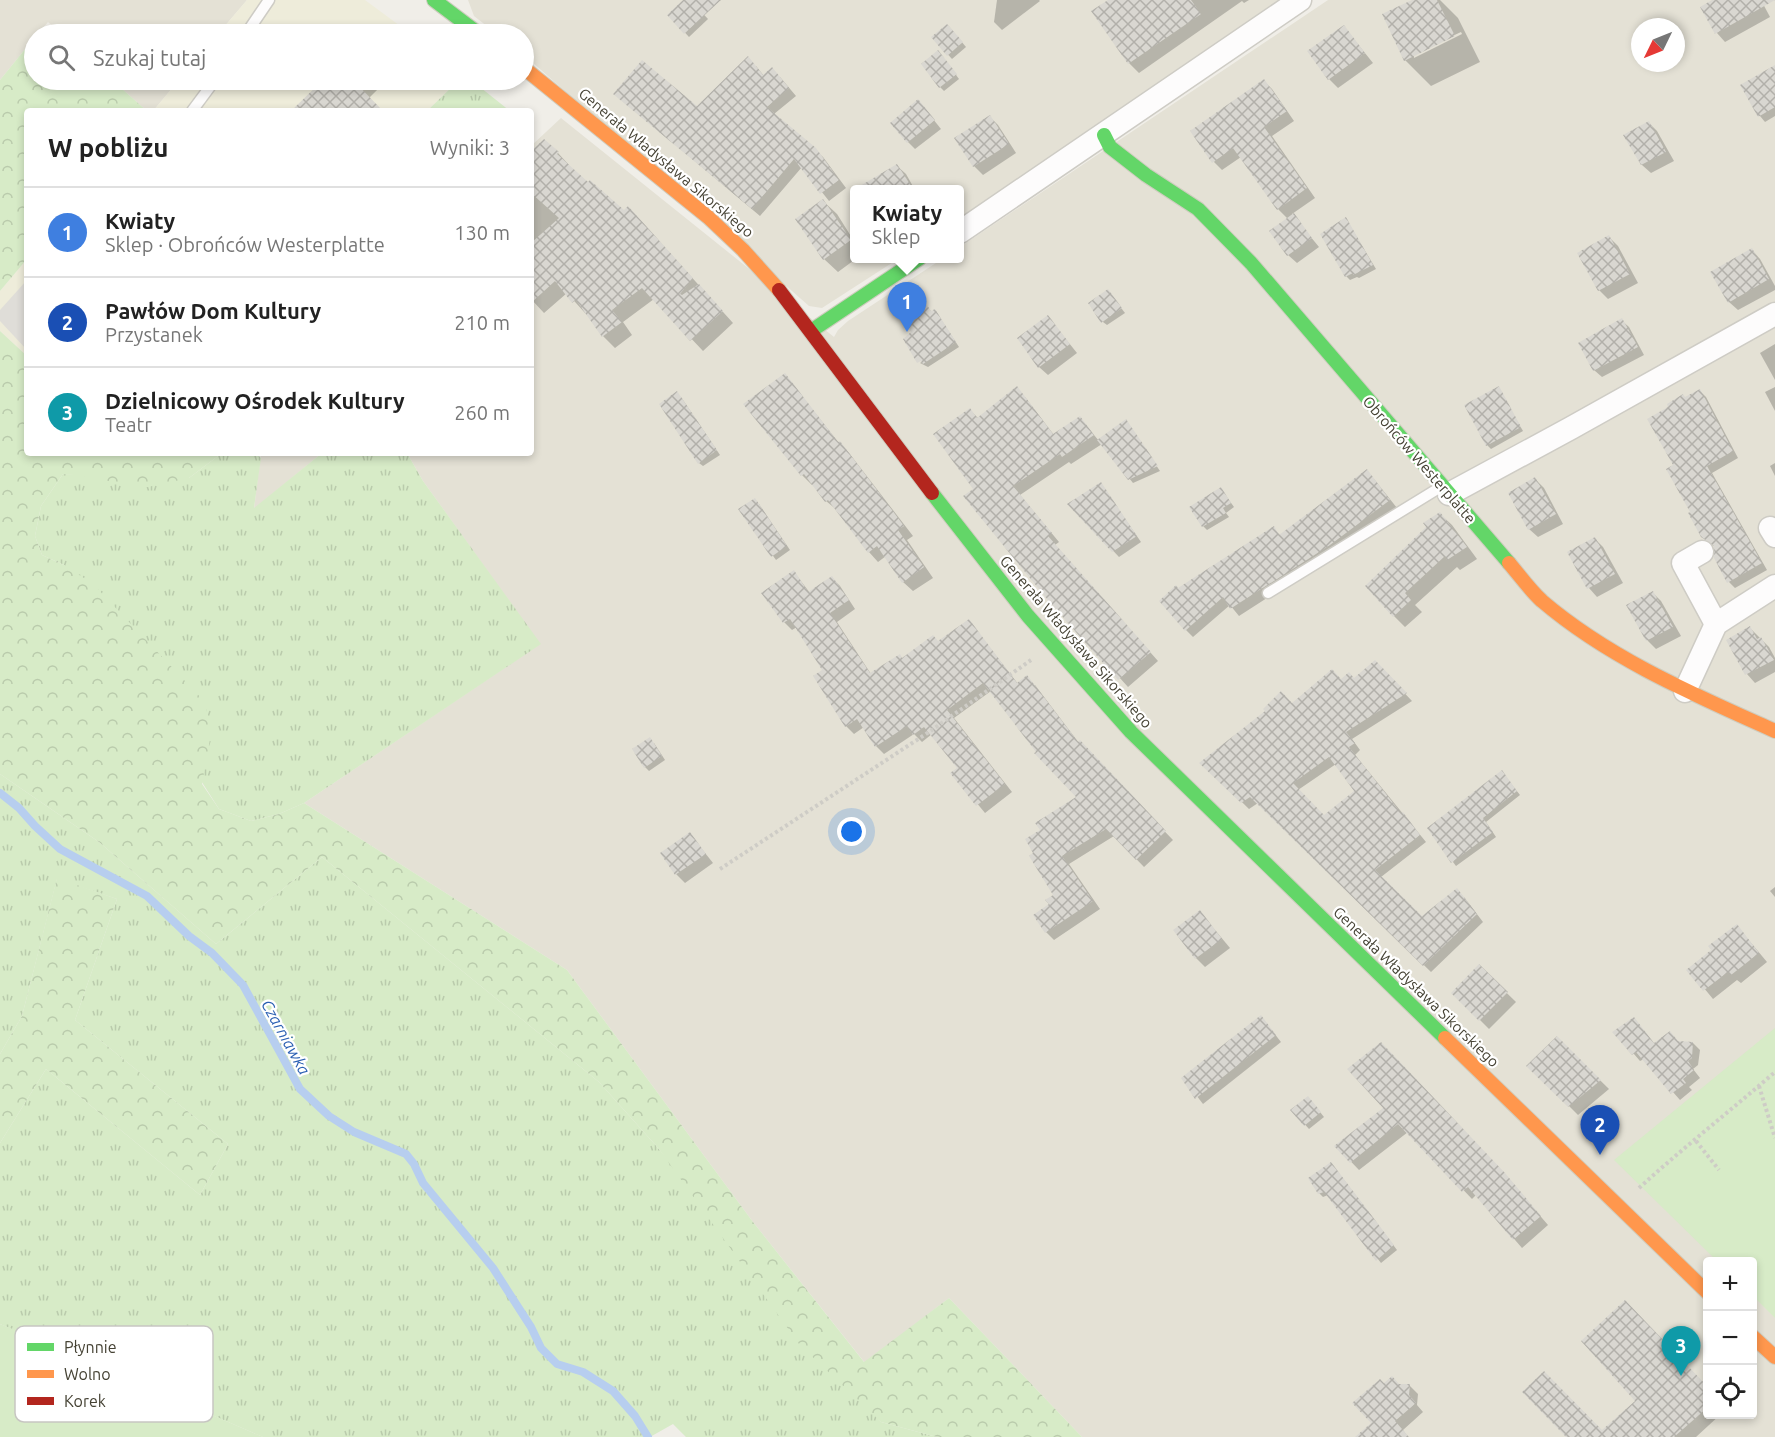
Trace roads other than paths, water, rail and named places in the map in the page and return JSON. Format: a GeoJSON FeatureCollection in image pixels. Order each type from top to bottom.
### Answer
{"type":"FeatureCollection","features":[{"type":"Feature","properties":{"kind":"street"},"geometry":{"type":"LineString","coordinates":[[434,0],[466,24]]}},
{"type":"Feature","properties":{"kind":"street"},"geometry":{"type":"LineString","coordinates":[[964,229],[1300,0]]}},
{"type":"Feature","properties":{"kind":"street","name":"Generała Władysława Sikorskiego"},"geometry":{"type":"LineString","coordinates":[[534,76],[718,224],[749,254],[811,332],[963,534],[1052,644],[1115,715],[1703,1289]]}},
{"type":"Feature","properties":{"kind":"street","name":"Obrońców Westerplatte"},"geometry":{"type":"LineString","coordinates":[[1104,135],[1110,147],[1146,176],[1198,209],[1251,263],[1541,600],[1575,627],[1611,650],[1685,691],[1775,731]]}},
{"type":"Feature","properties":{"kind":"street"},"geometry":{"type":"LineString","coordinates":[[811,332],[913,263]]}},
{"type":"Feature","properties":{"kind":"street"},"geometry":{"type":"LineString","coordinates":[[1446,490],[1571,428],[1775,314]]}},
{"type":"Feature","properties":{"kind":"street"},"geometry":{"type":"LineString","coordinates":[[1702,552],[1683,563],[1716,624]]}},
{"type":"Feature","properties":{"kind":"street"},"geometry":{"type":"LineString","coordinates":[[1685,691],[1716,624],[1775,586]]}},
{"type":"Feature","properties":{"kind":"street"},"geometry":{"type":"LineString","coordinates":[[1757,1341],[1775,1357]]}},
{"type":"Feature","properties":{"kind":"lane"},"geometry":{"type":"LineString","coordinates":[[253,24],[269,0]]}},
{"type":"Feature","properties":{"kind":"lane"},"geometry":{"type":"LineString","coordinates":[[194,108],[207,90]]}},
{"type":"Feature","properties":{"kind":"lane"},"geometry":{"type":"LineString","coordinates":[[1268,593],[1446,490]]}},
{"type":"Feature","properties":{"kind":"waterway","name":"Czarniawka"},"geometry":{"type":"LineString","coordinates":[[0,793],[19,808],[60,849],[147,896],[189,936],[212,953],[243,985],[300,1089],[329,1116],[354,1132],[406,1154],[414,1164],[423,1183],[493,1268],[531,1327],[541,1348],[557,1364],[583,1372],[613,1391],[635,1416],[648,1437]]}},
{"type":"Feature","properties":{"kind":"place","name":"Kwiaty"},"geometry":{"type":"Point","coordinates":[907,332]}},
{"type":"Feature","properties":{"kind":"place","name":"Pawłów Dom Kultury"},"geometry":{"type":"Point","coordinates":[1600,1155]}},
{"type":"Feature","properties":{"kind":"place","name":"Dzielnicowy Ośrodek Kultury"},"geometry":{"type":"Point","coordinates":[1681,1376]}}]}
